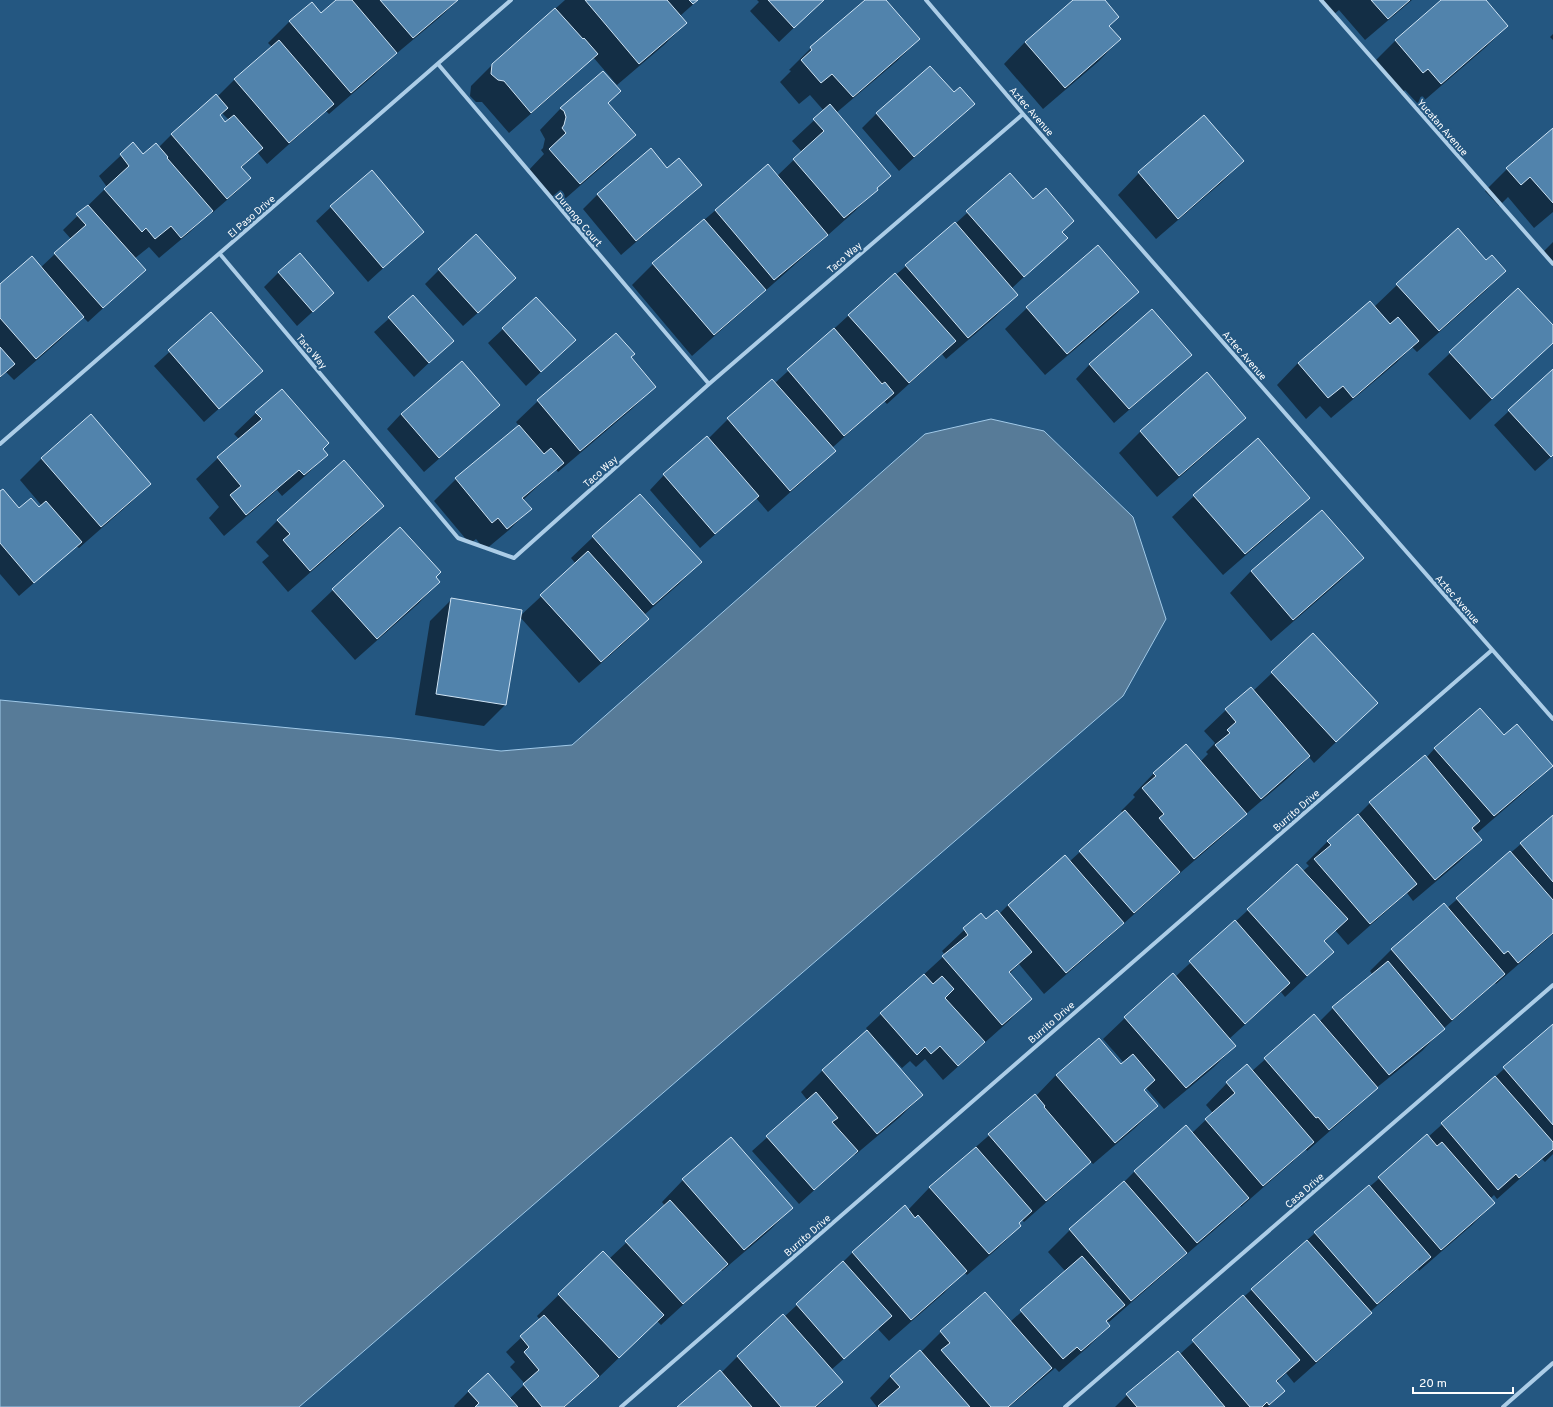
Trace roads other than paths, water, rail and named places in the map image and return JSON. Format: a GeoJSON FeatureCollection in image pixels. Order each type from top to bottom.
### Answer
{"type":"FeatureCollection","features":[{"type":"Feature","properties":{"kind":"street","name":"El Paso Drive"},"geometry":{"type":"LineString","coordinates":[[0,444],[511,0]]}},
{"type":"Feature","properties":{"kind":"street","name":"Aztec Avenue"},"geometry":{"type":"LineString","coordinates":[[926,0],[1023,114],[1553,719]]}},
{"type":"Feature","properties":{"kind":"street","name":"Yucatan Avenue"},"geometry":{"type":"LineString","coordinates":[[1321,0],[1553,264]]}},
{"type":"Feature","properties":{"kind":"street","name":"Durango Court"},"geometry":{"type":"LineString","coordinates":[[438,64],[709,384]]}},
{"type":"Feature","properties":{"kind":"street","name":"Taco Way"},"geometry":{"type":"LineString","coordinates":[[220,254],[458,538],[514,558],[709,384],[1023,114]]}},
{"type":"Feature","properties":{"kind":"street","name":"Burrito Drive"},"geometry":{"type":"LineString","coordinates":[[621,1407],[1492,650]]}},
{"type":"Feature","properties":{"kind":"street","name":"Casa Drive"},"geometry":{"type":"LineString","coordinates":[[1065,1407],[1553,985]]}},
{"type":"Feature","properties":{"kind":"street"},"geometry":{"type":"LineString","coordinates":[[1503,1407],[1553,1363]]}},
{"type":"Feature","properties":{"kind":"water"},"geometry":{"type":"Polygon","coordinates":[[[991,419],[1044,431],[1133,517],[1166,619],[1123,696],[299,1407],[0,1407],[0,700],[394,738],[501,751],[572,745],[925,434],[991,419]]]}}]}
